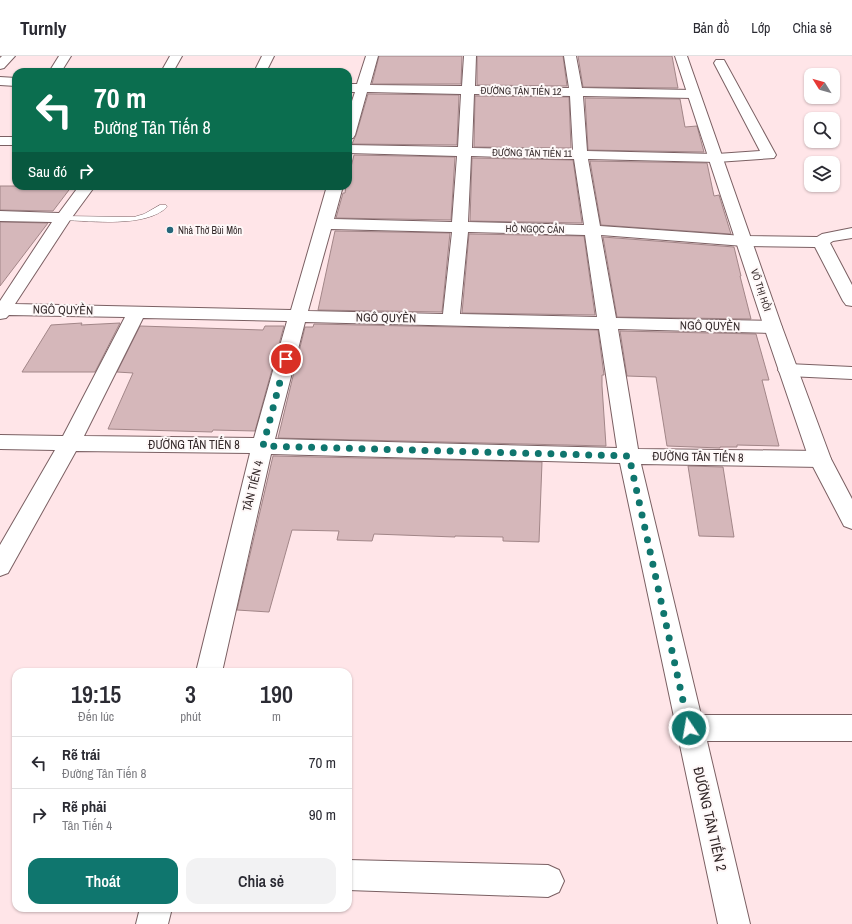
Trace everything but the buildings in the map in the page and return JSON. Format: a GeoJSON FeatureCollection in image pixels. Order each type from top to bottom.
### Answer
{"type":"FeatureCollection","features":[{"type":"Feature","properties":{"kind":"street"},"geometry":{"type":"LineString","coordinates":[[0,65],[9,56]]}},
{"type":"Feature","properties":{"kind":"street"},"geometry":{"type":"LineString","coordinates":[[58,68],[65,56]]}},
{"type":"Feature","properties":{"kind":"street"},"geometry":{"type":"LineString","coordinates":[[169,68],[176,56]]}},
{"type":"Feature","properties":{"kind":"street"},"geometry":{"type":"LineString","coordinates":[[262,68],[268,56]]}},
{"type":"Feature","properties":{"kind":"street"},"geometry":{"type":"LineString","coordinates":[[352,122],[372,56]]}},
{"type":"Feature","properties":{"kind":"street"},"geometry":{"type":"LineString","coordinates":[[451,320],[460,227],[470,56]]}},
{"type":"Feature","properties":{"kind":"street","name":"ĐƯỜNG TÂN TIẾN 2"},"geometry":{"type":"LineString","coordinates":[[570,56],[576,92],[580,154],[629,456],[734,924]]}},
{"type":"Feature","properties":{"kind":"street","name":"VÕ THỊ HỒI"},"geometry":{"type":"LineString","coordinates":[[681,56],[693,94],[717,158],[773,327],[820,459],[852,520]]}},
{"type":"Feature","properties":{"kind":"street","name":"ĐƯỜNG TÂN TIẾN 11"},"geometry":{"type":"LineString","coordinates":[[352,148],[717,158],[769,155],[720,63]]}},
{"type":"Feature","properties":{"kind":"street"},"geometry":{"type":"LineString","coordinates":[[0,82],[12,82]]}},
{"type":"Feature","properties":{"kind":"street","name":"ĐƯỜNG TÂN TIẾN 12"},"geometry":{"type":"LineString","coordinates":[[352,88],[693,94]]}},
{"type":"Feature","properties":{"kind":"street"},"geometry":{"type":"LineString","coordinates":[[0,141],[12,141]]}},
{"type":"Feature","properties":{"kind":"street"},"geometry":{"type":"LineString","coordinates":[[1,311],[63,218],[84,190]]}},
{"type":"Feature","properties":{"kind":"street","name":"TÂN TIẾN 4"},"geometry":{"type":"LineString","coordinates":[[210,668],[263,446],[298,316],[326,224],[334,190]]}},
{"type":"Feature","properties":{"kind":"street"},"geometry":{"type":"LineString","coordinates":[[0,216],[63,218]]}},
{"type":"Feature","properties":{"kind":"street","name":"HỒ NGỌC CẨN"},"geometry":{"type":"LineString","coordinates":[[326,224],[592,230],[744,241],[821,242],[828,238],[852,234]]}},
{"type":"Feature","properties":{"kind":"street"},"geometry":{"type":"LineString","coordinates":[[821,242],[852,301]]}},
{"type":"Feature","properties":{"kind":"street","name":"NGÔ QUYỀN"},"geometry":{"type":"LineString","coordinates":[[1,311],[137,312],[773,327]]}},
{"type":"Feature","properties":{"kind":"street"},"geometry":{"type":"LineString","coordinates":[[0,566],[69,444],[137,312]]}},
{"type":"Feature","properties":{"kind":"street"},"geometry":{"type":"LineString","coordinates":[[788,370],[852,373]]}},
{"type":"Feature","properties":{"kind":"street","name":"ĐƯỜNG TÂN TIẾN 8"},"geometry":{"type":"LineString","coordinates":[[0,442],[263,446],[629,456],[820,459]]}},
{"type":"Feature","properties":{"kind":"street"},"geometry":{"type":"LineString","coordinates":[[689,728],[852,728]]}},
{"type":"Feature","properties":{"kind":"street"},"geometry":{"type":"LineString","coordinates":[[352,875],[548,881]]}},
{"type":"Feature","properties":{"kind":"street"},"geometry":{"type":"LineString","coordinates":[[152,924],[155,912]]}},
{"type":"Feature","properties":{"kind":"lane"},"geometry":{"type":"LineString","coordinates":[[63,218],[134,219],[147,216],[163,207]]}},
{"type":"Feature","properties":{"kind":"place","name":"Nhà Thờ Bùi Môn"},"geometry":{"type":"Point","coordinates":[170,230]}},
{"type":"Feature","properties":{"kind":"route"},"geometry":{"type":"LineString","coordinates":[[286,359],[263,446],[629,456],[689,728]]}}]}
